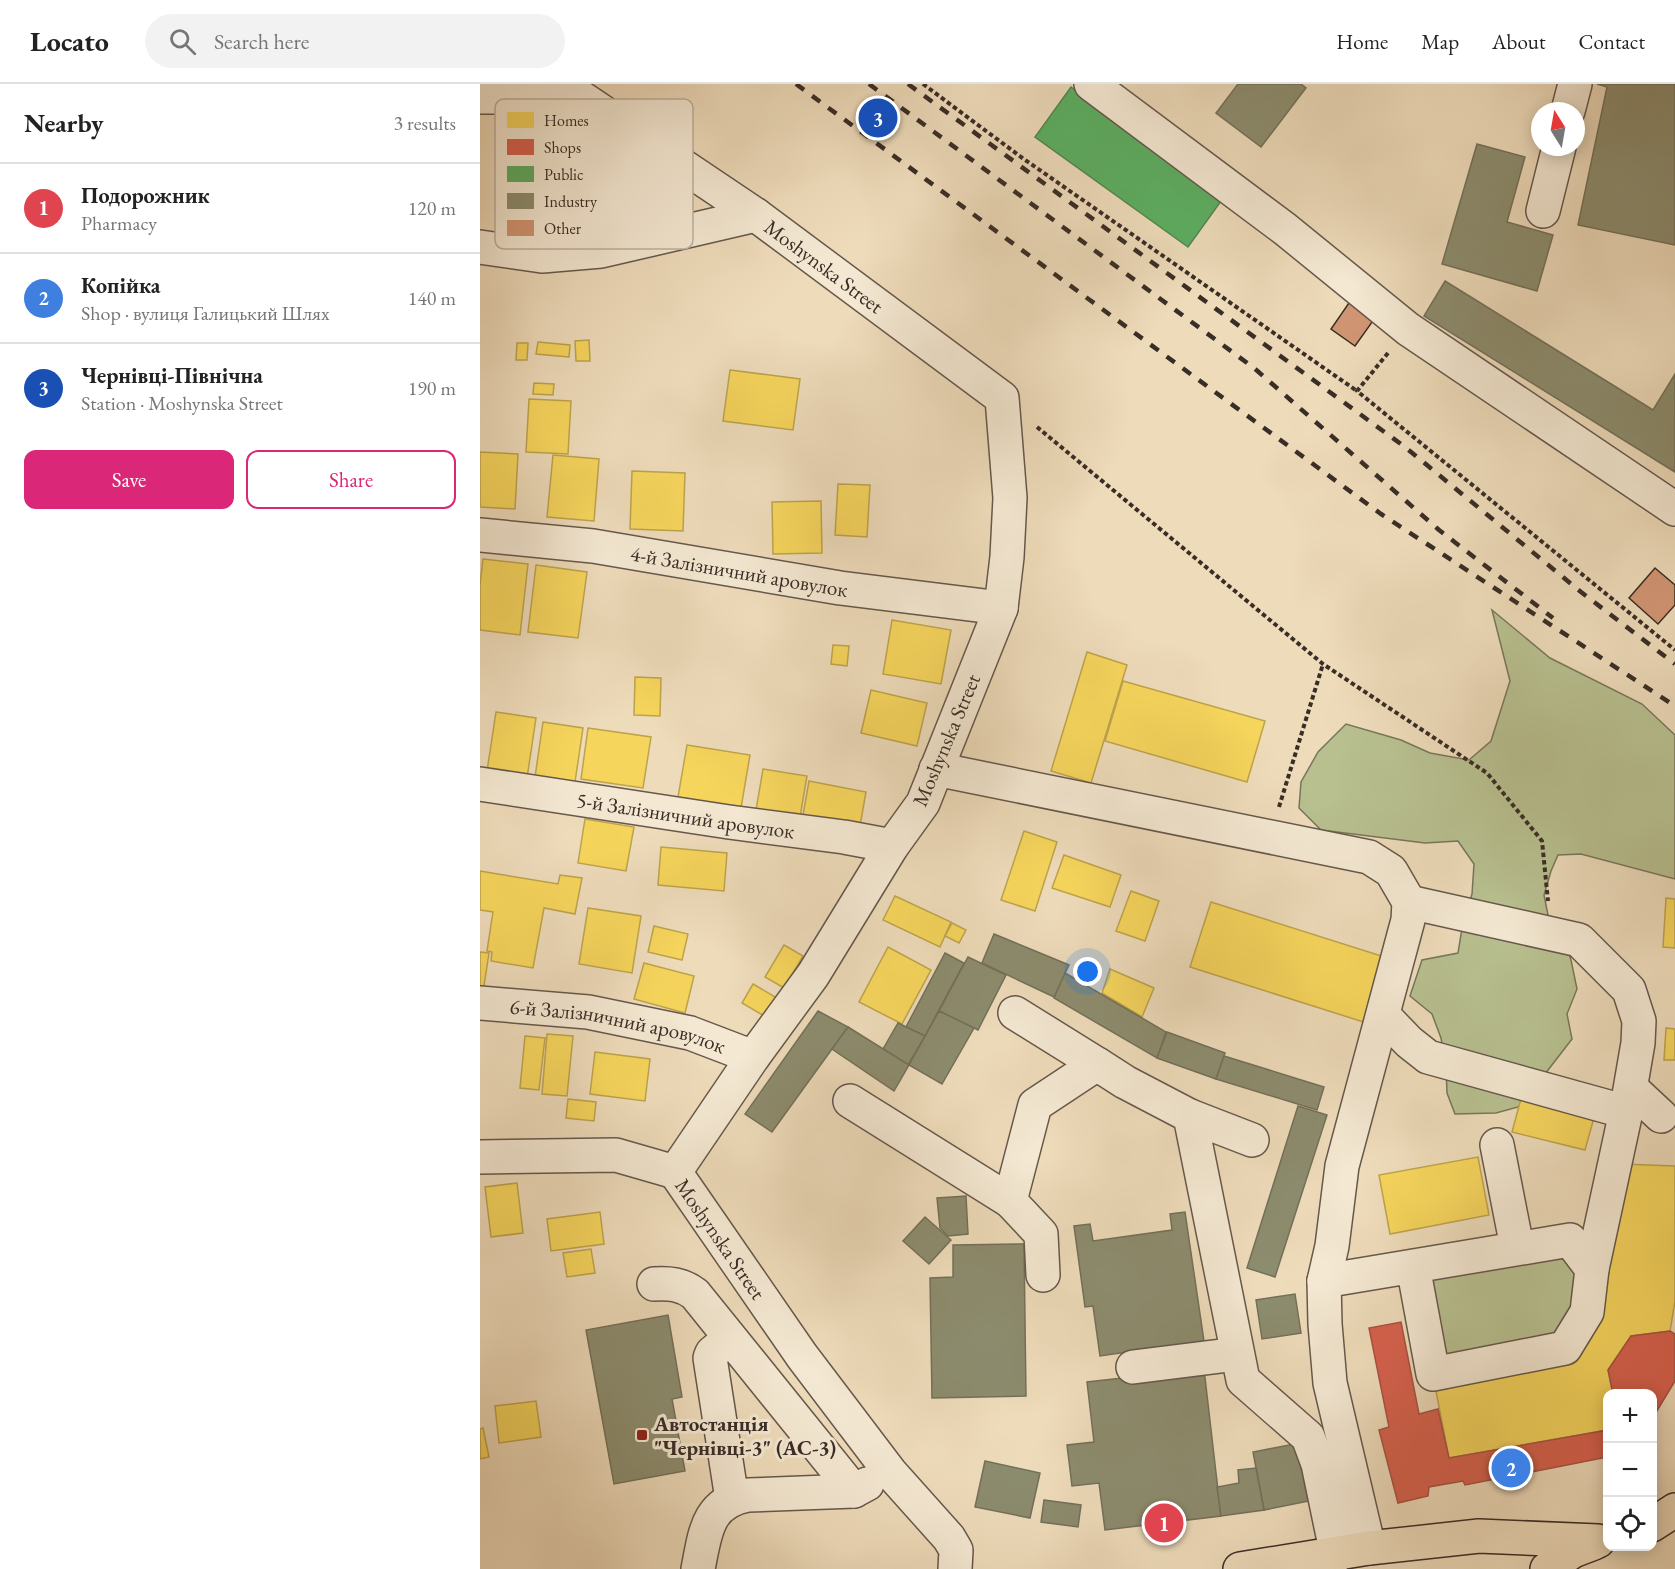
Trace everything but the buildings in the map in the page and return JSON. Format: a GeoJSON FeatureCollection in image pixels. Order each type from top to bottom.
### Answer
{"type":"FeatureCollection","features":[{"type":"Feature","properties":{"kind":"highway"},"geometry":{"type":"LineString","coordinates":[[1657,1522],[1675,1510]]}},
{"type":"Feature","properties":{"kind":"highway"},"geometry":{"type":"LineString","coordinates":[[1240,1569],[1369,1548],[1479,1536],[1603,1540]]}},
{"type":"Feature","properties":{"kind":"highway"},"geometry":{"type":"LineString","coordinates":[[1657,1536],[1675,1538]]}},
{"type":"Feature","properties":{"kind":"highway"},"geometry":{"type":"LineString","coordinates":[[1547,1569],[1574,1551],[1603,1540]]}},
{"type":"Feature","properties":{"kind":"street"},"geometry":{"type":"LineString","coordinates":[[480,97],[497,97],[559,84]]}},
{"type":"Feature","properties":{"kind":"street","name":"Moshynska Street"},"geometry":{"type":"LineString","coordinates":[[559,84],[582,99]]}},
{"type":"Feature","properties":{"kind":"street"},"geometry":{"type":"LineString","coordinates":[[1091,84],[1285,229],[1407,329],[1675,509]]}},
{"type":"Feature","properties":{"kind":"street"},"geometry":{"type":"LineString","coordinates":[[1570,102],[1575,84]]}},
{"type":"Feature","properties":{"kind":"street"},"geometry":{"type":"LineString","coordinates":[[1544,211],[1557,156]]}},
{"type":"Feature","properties":{"kind":"street","name":"Moshynska Street"},"geometry":{"type":"LineString","coordinates":[[693,173],[756,215],[1002,398],[1010,498],[1007,557],[1001,608],[923,803],[892,846],[813,975],[753,1057],[675,1172],[802,1356],[890,1472],[950,1538],[956,1550],[955,1569]]}},
{"type":"Feature","properties":{"kind":"street"},"geometry":{"type":"LineString","coordinates":[[693,230],[756,215]]}},
{"type":"Feature","properties":{"kind":"street"},"geometry":{"type":"LineString","coordinates":[[480,247],[542,256],[610,249]]}},
{"type":"Feature","properties":{"kind":"street","name":"4-й Залізничний аровулок"},"geometry":{"type":"LineString","coordinates":[[480,535],[592,546],[840,588],[1001,608]]}},
{"type":"Feature","properties":{"kind":"street"},"geometry":{"type":"LineString","coordinates":[[936,769],[1369,857],[1391,871],[1408,902],[1408,920],[1342,1166],[1332,1246],[1324,1281],[1330,1383],[1369,1548]]}},
{"type":"Feature","properties":{"kind":"street","name":"5-й Залізничний аровулок"},"geometry":{"type":"LineString","coordinates":[[480,784],[892,846]]}},
{"type":"Feature","properties":{"kind":"street"},"geometry":{"type":"LineString","coordinates":[[1408,902],[1579,939],[1629,990],[1639,1021],[1638,1043],[1629,1097],[1592,1269],[1587,1312],[1565,1348],[1433,1374],[1413,1266]]}},
{"type":"Feature","properties":{"kind":"street","name":"6-й Залізничний аровулок"},"geometry":{"type":"LineString","coordinates":[[480,1003],[588,1012],[690,1033],[753,1057]]}},
{"type":"Feature","properties":{"kind":"street"},"geometry":{"type":"LineString","coordinates":[[1015,1012],[1125,1082],[1190,1116],[1252,1140]]}},
{"type":"Feature","properties":{"kind":"street"},"geometry":{"type":"LineString","coordinates":[[1383,1015],[1428,1058],[1612,1108],[1629,1097]]}},
{"type":"Feature","properties":{"kind":"street"},"geometry":{"type":"LineString","coordinates":[[1370,1068],[1428,1058]]}},
{"type":"Feature","properties":{"kind":"street"},"geometry":{"type":"LineString","coordinates":[[1010,1201],[1035,1105],[1097,1064]]}},
{"type":"Feature","properties":{"kind":"street"},"geometry":{"type":"LineString","coordinates":[[1629,1097],[1661,1116]]}},
{"type":"Feature","properties":{"kind":"street"},"geometry":{"type":"LineString","coordinates":[[850,1101],[1010,1201],[1041,1234],[1042,1275]]}},
{"type":"Feature","properties":{"kind":"street"},"geometry":{"type":"LineString","coordinates":[[1190,1116],[1243,1380],[1308,1437],[1318,1464],[1337,1555]]}},
{"type":"Feature","properties":{"kind":"street"},"geometry":{"type":"LineString","coordinates":[[1497,1145],[1517,1247]]}},
{"type":"Feature","properties":{"kind":"street"},"geometry":{"type":"LineString","coordinates":[[480,1157],[616,1155],[675,1172]]}},
{"type":"Feature","properties":{"kind":"street"},"geometry":{"type":"LineString","coordinates":[[1324,1281],[1517,1247],[1570,1240],[1592,1269]]}},
{"type":"Feature","properties":{"kind":"street"},"geometry":{"type":"LineString","coordinates":[[654,1284],[675,1284],[695,1294],[854,1491]]}},
{"type":"Feature","properties":{"kind":"street"},"geometry":{"type":"LineString","coordinates":[[730,1338],[712,1353],[710,1358],[732,1499]]}},
{"type":"Feature","properties":{"kind":"street"},"geometry":{"type":"LineString","coordinates":[[1133,1367],[1237,1354]]}},
{"type":"Feature","properties":{"kind":"street"},"geometry":{"type":"LineString","coordinates":[[698,1569],[707,1527],[720,1508],[732,1499],[748,1495],[854,1491],[890,1472]]}},
{"type":"Feature","properties":{"kind":"path"},"geometry":{"type":"LineString","coordinates":[[923,84],[1021,157],[1357,391],[1675,650]]}},
{"type":"Feature","properties":{"kind":"path"},"geometry":{"type":"LineString","coordinates":[[1357,391],[1407,329]]}},
{"type":"Feature","properties":{"kind":"path"},"geometry":{"type":"LineString","coordinates":[[1002,398],[1323,664],[1487,773],[1542,840],[1550,913],[1568,937]]}},
{"type":"Feature","properties":{"kind":"path"},"geometry":{"type":"LineString","coordinates":[[1270,837],[1323,664]]}},
{"type":"Feature","properties":{"kind":"green space"},"geometry":{"type":"Polygon","coordinates":[[[1492,610],[1550,658],[1642,704],[1675,735],[1675,879],[1581,854],[1558,855],[1544,895],[1549,920],[1563,936],[1577,989],[1567,1014],[1572,1039],[1545,1074],[1532,1103],[1496,1113],[1455,1114],[1447,1093],[1446,1067],[1441,1038],[1432,1014],[1410,996],[1422,960],[1458,953],[1463,922],[1472,894],[1474,864],[1458,841],[1425,843],[1321,830],[1299,808],[1301,782],[1318,752],[1346,724],[1401,740],[1430,753],[1469,760],[1491,741],[1510,681],[1492,610]]]}},
{"type":"Feature","properties":{"kind":"green space"},"geometry":{"type":"Polygon","coordinates":[[[1567,1246],[1584,1271],[1561,1341],[1437,1367],[1420,1272],[1567,1246]]]}},
{"type":"Feature","properties":{"kind":"railway"},"geometry":{"type":"LineString","coordinates":[[796,84],[1381,514],[1675,706]]}},
{"type":"Feature","properties":{"kind":"railway"},"geometry":{"type":"LineString","coordinates":[[869,84],[1254,368],[1439,530],[1553,618]]}},
{"type":"Feature","properties":{"kind":"railway"},"geometry":{"type":"LineString","coordinates":[[908,84],[1405,447],[1581,592],[1675,664]]}},
{"type":"Feature","properties":{"kind":"place","name":"Чернівці-Північна"},"geometry":{"type":"Point","coordinates":[878,118]}},
{"type":"Feature","properties":{"kind":"place","name":"Автостанція \"Чернівці-3\" (АС-3)"},"geometry":{"type":"Point","coordinates":[642,1435]}},
{"type":"Feature","properties":{"kind":"place","name":"Копійка"},"geometry":{"type":"Point","coordinates":[1511,1468]}},
{"type":"Feature","properties":{"kind":"place","name":"Подорожник"},"geometry":{"type":"Point","coordinates":[1164,1523]}}]}
